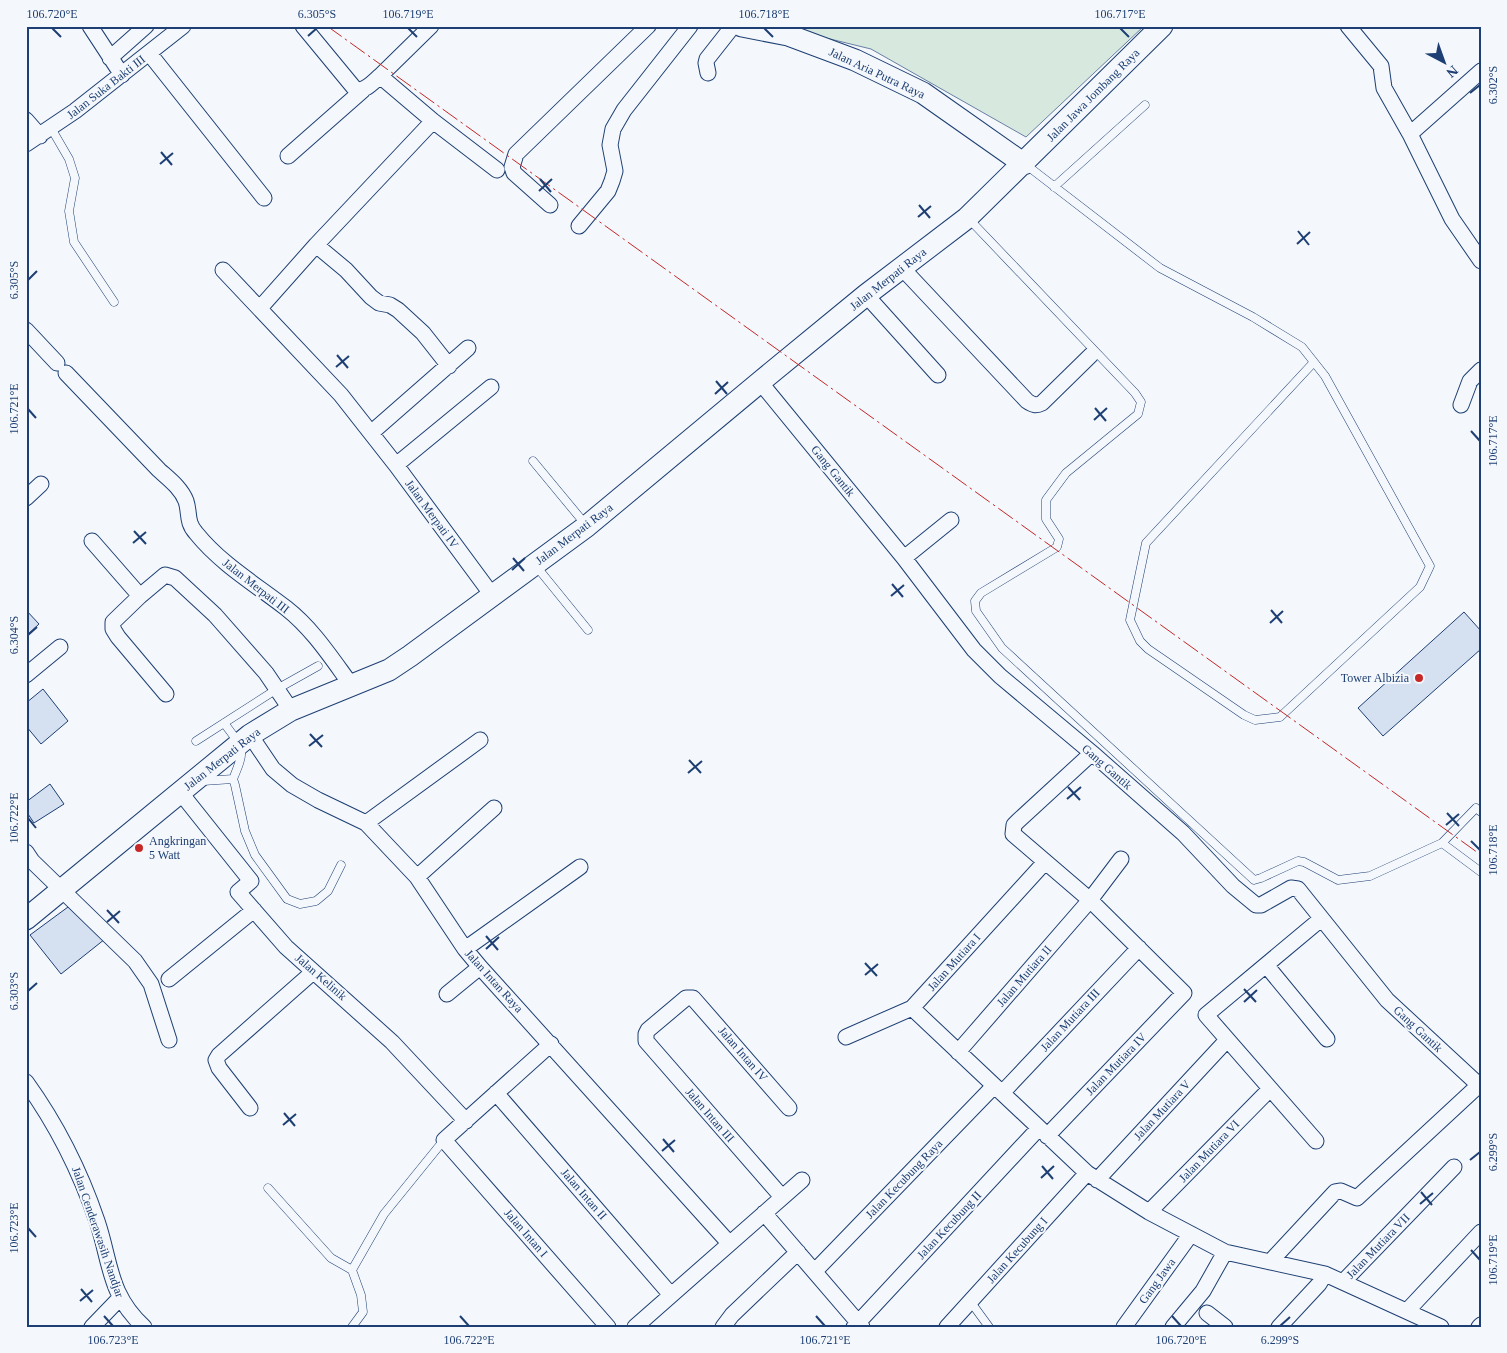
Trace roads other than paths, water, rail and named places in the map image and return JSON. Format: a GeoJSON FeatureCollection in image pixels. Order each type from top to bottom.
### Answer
{"type":"FeatureCollection","features":[{"type":"Feature","properties":{"kind":"main road","name":"Jalan Aria Putra Raya"},"geometry":{"type":"LineString","coordinates":[[742,26],[788,35],[805,41],[855,60],[923,93],[1024,164]]}},
{"type":"Feature","properties":{"kind":"main road","name":"Jalan Jawa Jombang Raya"},"geometry":{"type":"LineString","coordinates":[[1024,164],[1162,26]]}},
{"type":"Feature","properties":{"kind":"main road","name":"Jalan Merpati Raya"},"geometry":{"type":"LineString","coordinates":[[26,919],[244,739],[291,710],[390,670],[587,526],[866,296],[967,218],[1024,164]]}},
{"type":"Feature","properties":{"kind":"street"},"geometry":{"type":"LineString","coordinates":[[90,26],[122,75]]}},
{"type":"Feature","properties":{"kind":"street"},"geometry":{"type":"LineString","coordinates":[[110,58],[146,26]]}},
{"type":"Feature","properties":{"kind":"street","name":"Jalan Suka Bakti III"},"geometry":{"type":"LineString","coordinates":[[26,144],[46,132],[122,75],[183,26]]}},
{"type":"Feature","properties":{"kind":"street"},"geometry":{"type":"LineString","coordinates":[[303,26],[355,89],[358,91],[363,90]]}},
{"type":"Feature","properties":{"kind":"street"},"geometry":{"type":"LineString","coordinates":[[288,156],[380,76],[431,26]]}},
{"type":"Feature","properties":{"kind":"street"},"geometry":{"type":"LineString","coordinates":[[550,205],[514,173],[512,167],[516,154],[648,26]]}},
{"type":"Feature","properties":{"kind":"street"},"geometry":{"type":"LineString","coordinates":[[580,226],[608,191],[612,181],[614,171],[610,145],[612,129],[624,110],[690,26]]}},
{"type":"Feature","properties":{"kind":"street"},"geometry":{"type":"LineString","coordinates":[[708,73],[707,59],[733,26]]}},
{"type":"Feature","properties":{"kind":"street"},"geometry":{"type":"LineString","coordinates":[[1348,26],[1381,66],[1384,88],[1410,134],[1452,219],[1476,244],[1481,261]]}},
{"type":"Feature","properties":{"kind":"street"},"geometry":{"type":"LineString","coordinates":[[149,53],[264,198]]}},
{"type":"Feature","properties":{"kind":"street"},"geometry":{"type":"LineString","coordinates":[[1410,134],[1481,71]]}},
{"type":"Feature","properties":{"kind":"street"},"geometry":{"type":"LineString","coordinates":[[380,76],[433,121],[497,170]]}},
{"type":"Feature","properties":{"kind":"street"},"geometry":{"type":"LineString","coordinates":[[26,120],[46,132]]}},
{"type":"Feature","properties":{"kind":"street"},"geometry":{"type":"LineString","coordinates":[[260,308],[316,245],[433,121]]}},
{"type":"Feature","properties":{"kind":"street"},"geometry":{"type":"LineString","coordinates":[[316,245],[346,270],[371,297],[379,303],[390,305],[398,310],[423,333],[449,366]]}},
{"type":"Feature","properties":{"kind":"street"},"geometry":{"type":"LineString","coordinates":[[902,268],[1027,402],[1033,405],[1042,403],[1091,355]]}},
{"type":"Feature","properties":{"kind":"street","name":"Jalan Merpati IV"},"geometry":{"type":"LineString","coordinates":[[223,270],[341,395],[396,465],[492,595]]}},
{"type":"Feature","properties":{"kind":"street"},"geometry":{"type":"LineString","coordinates":[[866,296],[938,376]]}},
{"type":"Feature","properties":{"kind":"street","name":"Jalan Merpati III"},"geometry":{"type":"LineString","coordinates":[[26,330],[159,470],[173,482],[187,503],[188,519],[194,532],[234,571],[287,609],[312,632],[352,686]]}},
{"type":"Feature","properties":{"kind":"street"},"geometry":{"type":"LineString","coordinates":[[371,433],[468,348]]}},
{"type":"Feature","properties":{"kind":"street"},"geometry":{"type":"LineString","coordinates":[[1461,405],[1470,381],[1481,370]]}},
{"type":"Feature","properties":{"kind":"street","name":"Gang Gantik"},"geometry":{"type":"LineString","coordinates":[[760,382],[904,558],[974,650],[1000,676],[1183,833],[1233,886],[1256,905],[1261,905],[1295,888],[1387,1000],[1480,1086]]}},
{"type":"Feature","properties":{"kind":"street"},"geometry":{"type":"LineString","coordinates":[[396,465],[491,387]]}},
{"type":"Feature","properties":{"kind":"street"},"geometry":{"type":"LineString","coordinates":[[26,498],[42,484]]}},
{"type":"Feature","properties":{"kind":"street"},"geometry":{"type":"LineString","coordinates":[[904,558],[951,520]]}},
{"type":"Feature","properties":{"kind":"street"},"geometry":{"type":"LineString","coordinates":[[92,541],[140,596]]}},
{"type":"Feature","properties":{"kind":"street"},"geometry":{"type":"LineString","coordinates":[[166,694],[118,638],[113,629],[113,622],[116,618],[165,574],[175,578],[221,622],[252,656],[277,688],[291,710]]}},
{"type":"Feature","properties":{"kind":"street"},"geometry":{"type":"LineString","coordinates":[[26,675],[60,647]]}},
{"type":"Feature","properties":{"kind":"street","name":"Jalan Intan Raya"},"geometry":{"type":"LineString","coordinates":[[244,739],[273,769],[292,785],[366,823],[417,878],[465,949],[480,967],[730,1244]]}},
{"type":"Feature","properties":{"kind":"street"},"geometry":{"type":"LineString","coordinates":[[366,823],[480,740]]}},
{"type":"Feature","properties":{"kind":"street"},"geometry":{"type":"LineString","coordinates":[[1092,753],[1014,825],[1013,834],[1090,900],[1139,948]]}},
{"type":"Feature","properties":{"kind":"street","name":"Jalan Kelinik"},"geometry":{"type":"LineString","coordinates":[[187,787],[251,881],[238,892],[286,947],[392,1042],[466,1121]]}},
{"type":"Feature","properties":{"kind":"street"},"geometry":{"type":"LineString","coordinates":[[417,878],[494,808]]}},
{"type":"Feature","properties":{"kind":"street"},"geometry":{"type":"LineString","coordinates":[[26,852],[32,861],[135,961],[150,984],[169,1040]]}},
{"type":"Feature","properties":{"kind":"street","name":"Jalan Mutiara II"},"geometry":{"type":"LineString","coordinates":[[958,1052],[1090,900],[1121,859]]}},
{"type":"Feature","properties":{"kind":"street","name":"Jalan Mutiara I"},"geometry":{"type":"LineString","coordinates":[[846,1037],[912,1008],[1045,862]]}},
{"type":"Feature","properties":{"kind":"street"},"geometry":{"type":"LineString","coordinates":[[465,949],[580,868]]}},
{"type":"Feature","properties":{"kind":"street"},"geometry":{"type":"LineString","coordinates":[[169,979],[254,910]]}},
{"type":"Feature","properties":{"kind":"street"},"geometry":{"type":"LineString","coordinates":[[1316,1141],[1206,1015],[1321,919]]}},
{"type":"Feature","properties":{"kind":"street","name":"Jalan Mutiara IV"},"geometry":{"type":"LineString","coordinates":[[1043,1132],[1184,993],[1139,948]]}},
{"type":"Feature","properties":{"kind":"street","name":"Jalan Mutiara III"},"geometry":{"type":"LineString","coordinates":[[998,1089],[1139,948]]}},
{"type":"Feature","properties":{"kind":"street"},"geometry":{"type":"LineString","coordinates":[[1266,965],[1327,1039]]}},
{"type":"Feature","properties":{"kind":"street"},"geometry":{"type":"LineString","coordinates":[[447,994],[480,967]]}},
{"type":"Feature","properties":{"kind":"street"},"geometry":{"type":"LineString","coordinates":[[250,1108],[218,1068],[216,1060],[219,1055],[313,972]]}},
{"type":"Feature","properties":{"kind":"street","name":"Jalan Intan III"},"geometry":{"type":"LineString","coordinates":[[696,1000],[689,997],[686,998],[648,1030],[646,1041],[782,1197]]}},
{"type":"Feature","properties":{"kind":"street","name":"Jalan Intan IV"},"geometry":{"type":"LineString","coordinates":[[696,1000],[789,1108]]}},
{"type":"Feature","properties":{"kind":"street"},"geometry":{"type":"LineString","coordinates":[[912,1008],[1092,1177],[1149,1212],[1225,1252],[1325,1274],[1441,1327]]}},
{"type":"Feature","properties":{"kind":"street","name":"Jalan Mutiara V"},"geometry":{"type":"LineString","coordinates":[[1092,1177],[1227,1040]]}},
{"type":"Feature","properties":{"kind":"street"},"geometry":{"type":"LineString","coordinates":[[444,1140],[551,1044]]}},
{"type":"Feature","properties":{"kind":"street","name":"Jalan Cenderawasih Nandjar"},"geometry":{"type":"LineString","coordinates":[[26,1082],[53,1122],[74,1162],[97,1222],[108,1265],[120,1298],[144,1327]]}},
{"type":"Feature","properties":{"kind":"street"},"geometry":{"type":"LineString","coordinates":[[1270,1262],[1335,1192],[1341,1191],[1357,1198],[1480,1086]]}},
{"type":"Feature","properties":{"kind":"street","name":"Jalan Kecubung Raya"},"geometry":{"type":"LineString","coordinates":[[814,1271],[998,1089]]}},
{"type":"Feature","properties":{"kind":"street","name":"Jalan Mutiara VI"},"geometry":{"type":"LineString","coordinates":[[1149,1212],[1270,1089]]}},
{"type":"Feature","properties":{"kind":"street","name":"Jalan Intan II"},"geometry":{"type":"LineString","coordinates":[[496,1093],[671,1295]]}},
{"type":"Feature","properties":{"kind":"street","name":"Jalan Kecubung II"},"geometry":{"type":"LineString","coordinates":[[858,1325],[1043,1132]]}},
{"type":"Feature","properties":{"kind":"street","name":"Jalan Intan I"},"geometry":{"type":"LineString","coordinates":[[444,1140],[608,1327]]}},
{"type":"Feature","properties":{"kind":"street","name":"Jalan Mutiara VII"},"geometry":{"type":"LineString","coordinates":[[1344,1282],[1454,1167]]}},
{"type":"Feature","properties":{"kind":"street","name":"Jalan Kecubung I"},"geometry":{"type":"LineString","coordinates":[[947,1327],[970,1301],[1092,1177]]}},
{"type":"Feature","properties":{"kind":"street"},"geometry":{"type":"LineString","coordinates":[[635,1327],[802,1180]]}},
{"type":"Feature","properties":{"kind":"street"},"geometry":{"type":"LineString","coordinates":[[764,1213],[858,1325]]}},
{"type":"Feature","properties":{"kind":"street"},"geometry":{"type":"LineString","coordinates":[[1407,1311],[1481,1232]]}},
{"type":"Feature","properties":{"kind":"street","name":"Gang Jawa"},"geometry":{"type":"LineString","coordinates":[[1124,1327],[1191,1234]]}},
{"type":"Feature","properties":{"kind":"street"},"geometry":{"type":"LineString","coordinates":[[723,1327],[732,1315],[798,1252]]}},
{"type":"Feature","properties":{"kind":"street"},"geometry":{"type":"LineString","coordinates":[[1173,1327],[1203,1290],[1225,1252]]}},
{"type":"Feature","properties":{"kind":"street"},"geometry":{"type":"LineString","coordinates":[[1279,1327],[1319,1284],[1325,1274]]}},
{"type":"Feature","properties":{"kind":"street"},"geometry":{"type":"LineString","coordinates":[[92,1327],[120,1298]]}},
{"type":"Feature","properties":{"kind":"street"},"geometry":{"type":"LineString","coordinates":[[1207,1314],[1225,1327]]}},
{"type":"Feature","properties":{"kind":"lane"},"geometry":{"type":"LineString","coordinates":[[1054,187],[1144,105]]}},
{"type":"Feature","properties":{"kind":"lane"},"geometry":{"type":"LineString","coordinates":[[46,132],[69,159],[75,178],[69,211],[74,242],[114,302]]}},
{"type":"Feature","properties":{"kind":"lane"},"geometry":{"type":"LineString","coordinates":[[1024,164],[1160,268],[1253,317],[1302,347],[1314,362],[1325,376],[1430,566],[1420,587],[1280,717],[1255,720],[1148,649],[1140,641],[1130,620],[1146,543],[1314,362]]}},
{"type":"Feature","properties":{"kind":"lane"},"geometry":{"type":"LineString","coordinates":[[967,218],[1135,393],[1141,402],[1138,414],[1066,473],[1046,500],[1046,519],[1059,539],[1056,547],[981,593],[975,601],[976,611],[1002,648],[1254,880],[1298,861],[1304,862],[1338,880],[1370,876],[1442,843],[1476,808],[1481,812]]}},
{"type":"Feature","properties":{"kind":"lane"},"geometry":{"type":"LineString","coordinates":[[533,461],[587,526]]}},
{"type":"Feature","properties":{"kind":"lane"},"geometry":{"type":"LineString","coordinates":[[534,564],[588,630]]}},
{"type":"Feature","properties":{"kind":"lane"},"geometry":{"type":"LineString","coordinates":[[196,741],[277,688],[318,666]]}},
{"type":"Feature","properties":{"kind":"lane"},"geometry":{"type":"LineString","coordinates":[[224,723],[244,739],[242,758],[232,779],[245,831],[255,855],[287,899],[300,904],[316,901],[328,891],[342,865]]}},
{"type":"Feature","properties":{"kind":"lane"},"geometry":{"type":"LineString","coordinates":[[187,787],[232,779]]}},
{"type":"Feature","properties":{"kind":"lane"},"geometry":{"type":"LineString","coordinates":[[1442,843],[1481,872]]}},
{"type":"Feature","properties":{"kind":"lane"},"geometry":{"type":"LineString","coordinates":[[352,1270],[384,1214],[444,1140]]}},
{"type":"Feature","properties":{"kind":"lane"},"geometry":{"type":"LineString","coordinates":[[268,1188],[331,1258],[352,1270],[361,1295],[363,1312],[352,1327]]}},
{"type":"Feature","properties":{"kind":"lane"},"geometry":{"type":"LineString","coordinates":[[970,1301],[989,1327]]}},
{"type":"Feature","properties":{"kind":"place","name":"Tower Albizia"},"geometry":{"type":"Point","coordinates":[1419,678]}},
{"type":"Feature","properties":{"kind":"place","name":"Angkringan 5 Watt"},"geometry":{"type":"Point","coordinates":[139,848]}}]}
